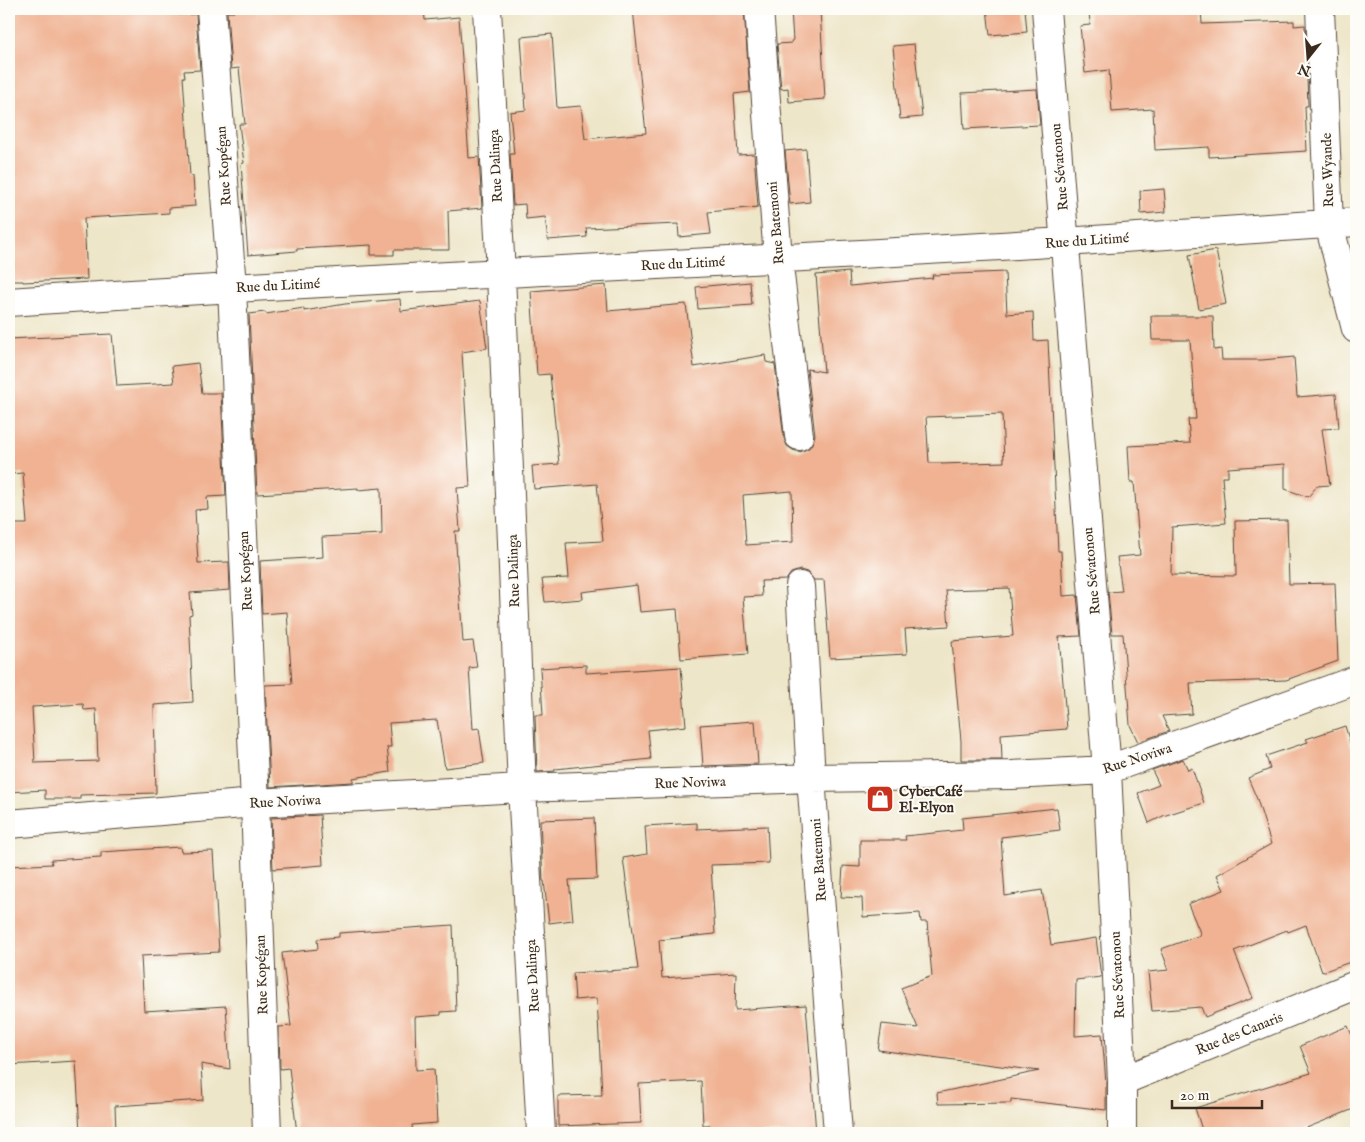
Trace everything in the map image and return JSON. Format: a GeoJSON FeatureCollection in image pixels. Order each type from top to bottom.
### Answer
{"type":"FeatureCollection","features":[{"type":"Feature","properties":{"kind":"street","name":"Rue Kopégan"},"geometry":{"type":"LineString","coordinates":[[211,9],[232,287],[255,803],[267,1133]]}},
{"type":"Feature","properties":{"kind":"street","name":"Rue Dalinga"},"geometry":{"type":"LineString","coordinates":[[487,9],[501,274],[522,788],[541,1133]]}},
{"type":"Feature","properties":{"kind":"street","name":"Rue Batemoni"},"geometry":{"type":"LineString","coordinates":[[759,9],[778,258],[799,436]]}},
{"type":"Feature","properties":{"kind":"street","name":"Rue Sévatonou"},"geometry":{"type":"LineString","coordinates":[[1046,9],[1107,770],[1122,1081],[1122,1133]]}},
{"type":"Feature","properties":{"kind":"street","name":"Rue Wyande"},"geometry":{"type":"LineString","coordinates":[[1320,9],[1329,224],[1356,329]]}},
{"type":"Feature","properties":{"kind":"street","name":"Rue du Litimé"},"geometry":{"type":"LineString","coordinates":[[9,302],[232,287],[501,274],[1065,242],[1356,222]]}},
{"type":"Feature","properties":{"kind":"street","name":"Rue Batemoni"},"geometry":{"type":"LineString","coordinates":[[800,586],[838,1133]]}},
{"type":"Feature","properties":{"kind":"street","name":"Rue Noviwa"},"geometry":{"type":"LineString","coordinates":[[9,824],[255,803],[522,788],[812,778],[1012,775],[1107,770],[1356,680]]}},
{"type":"Feature","properties":{"kind":"street","name":"Rue des Canaris"},"geometry":{"type":"LineString","coordinates":[[1122,1081],[1356,985]]}},
{"type":"Feature","properties":{"kind":"building"},"geometry":{"type":"Polygon","coordinates":[[[9,9],[98,9],[98,13],[145,9],[178,9],[179,15],[196,14],[200,70],[184,71],[185,77],[183,77],[190,176],[193,176],[195,206],[169,208],[169,213],[84,218],[87,279],[9,281],[9,9]]]}},
{"type":"Feature","properties":{"kind":"building"},"geometry":{"type":"Polygon","coordinates":[[[234,9],[424,9],[425,20],[459,17],[469,158],[479,157],[482,208],[448,211],[449,250],[394,250],[394,255],[371,255],[371,245],[297,249],[297,251],[248,255],[241,164],[244,163],[239,124],[245,124],[239,68],[231,69],[227,12],[234,12],[234,9]]]}},
{"type":"Feature","properties":{"kind":"building"},"geometry":{"type":"Polygon","coordinates":[[[633,9],[744,9],[750,92],[734,94],[738,155],[754,154],[758,207],[708,212],[711,234],[679,237],[678,224],[586,228],[587,237],[548,240],[545,217],[526,219],[525,204],[513,205],[510,154],[514,154],[510,112],[526,110],[521,37],[552,34],[557,108],[581,106],[585,139],[646,133],[633,9]]]}},
{"type":"Feature","properties":{"kind":"building"},"geometry":{"type":"Polygon","coordinates":[[[791,9],[820,9],[825,99],[789,102],[788,88],[781,89],[777,44],[792,43],[791,41],[793,41],[791,9]]]}},
{"type":"Feature","properties":{"kind":"building"},"geometry":{"type":"Polygon","coordinates":[[[987,9],[1025,9],[1027,32],[990,35],[987,9]]]}},
{"type":"Feature","properties":{"kind":"building"},"geometry":{"type":"Polygon","coordinates":[[[1089,9],[1201,9],[1202,24],[1294,21],[1294,26],[1305,25],[1308,106],[1305,106],[1307,151],[1209,157],[1209,147],[1155,150],[1153,109],[1112,112],[1109,70],[1085,73],[1080,26],[1090,25],[1089,9]]]}},
{"type":"Feature","properties":{"kind":"building"},"geometry":{"type":"Polygon","coordinates":[[[914,44],[922,117],[900,119],[893,46],[914,44]]]}},
{"type":"Feature","properties":{"kind":"building"},"geometry":{"type":"Polygon","coordinates":[[[1037,89],[1040,125],[964,129],[962,93],[1037,89]]]}},
{"type":"Feature","properties":{"kind":"building"},"geometry":{"type":"Polygon","coordinates":[[[806,149],[810,202],[790,204],[785,151],[806,149]]]}},
{"type":"Feature","properties":{"kind":"building"},"geometry":{"type":"Polygon","coordinates":[[[1164,189],[1166,212],[1141,214],[1140,191],[1164,189]]]}},
{"type":"Feature","properties":{"kind":"building"},"geometry":{"type":"Polygon","coordinates":[[[1216,250],[1226,304],[1199,309],[1189,255],[1216,250]]]}},
{"type":"Feature","properties":{"kind":"building"},"geometry":{"type":"Polygon","coordinates":[[[849,272],[850,286],[933,278],[932,275],[1005,272],[1007,314],[1033,312],[1034,341],[1048,340],[1058,551],[1061,551],[1063,596],[1077,595],[1081,636],[1059,637],[1067,729],[1001,734],[1002,760],[961,760],[952,641],[1013,636],[1009,588],[946,590],[949,626],[905,629],[907,654],[830,658],[824,580],[814,580],[807,572],[800,570],[791,573],[786,580],[761,581],[762,596],[743,597],[748,654],[681,659],[677,609],[640,612],[637,585],[582,592],[583,599],[545,602],[542,579],[569,578],[566,543],[603,541],[597,484],[534,489],[532,466],[559,464],[550,374],[537,375],[531,291],[606,285],[608,311],[686,304],[694,367],[765,355],[766,362],[775,364],[784,438],[787,446],[800,452],[809,448],[815,435],[807,369],[824,372],[816,275],[849,272]],[[1002,414],[926,417],[929,463],[1004,462],[1002,414]],[[792,491],[743,495],[746,545],[793,542],[792,491]]]}},
{"type":"Feature","properties":{"kind":"building"},"geometry":{"type":"Polygon","coordinates":[[[750,282],[752,305],[698,309],[696,287],[750,282]]]}},
{"type":"Feature","properties":{"kind":"building"},"geometry":{"type":"Polygon","coordinates":[[[400,299],[401,311],[480,301],[487,348],[462,352],[470,487],[457,488],[460,531],[455,531],[463,642],[473,641],[477,667],[469,668],[473,729],[479,728],[484,763],[445,768],[437,720],[389,723],[391,747],[387,747],[390,772],[353,778],[353,782],[270,787],[265,685],[292,684],[287,612],[262,614],[260,561],[323,557],[322,537],[382,534],[381,488],[257,494],[249,314],[265,312],[266,314],[304,308],[304,311],[345,304],[400,299]]]}},
{"type":"Feature","properties":{"kind":"building"},"geometry":{"type":"Polygon","coordinates":[[[1151,316],[1213,316],[1214,350],[1221,349],[1222,360],[1262,360],[1294,357],[1297,397],[1336,394],[1339,428],[1322,429],[1330,485],[1317,486],[1308,497],[1285,489],[1285,464],[1228,468],[1228,477],[1222,477],[1226,523],[1172,527],[1171,575],[1236,576],[1235,521],[1287,520],[1289,584],[1335,583],[1338,661],[1286,680],[1190,683],[1192,714],[1162,716],[1169,731],[1138,742],[1130,725],[1123,634],[1112,634],[1108,592],[1122,591],[1117,557],[1140,555],[1134,482],[1130,482],[1128,446],[1190,443],[1188,419],[1196,419],[1190,340],[1152,340],[1151,316]]]}},
{"type":"Feature","properties":{"kind":"building"},"geometry":{"type":"Polygon","coordinates":[[[112,334],[117,386],[174,383],[172,366],[198,363],[202,393],[221,393],[226,496],[207,497],[208,509],[195,510],[198,563],[229,562],[230,590],[190,593],[192,614],[189,615],[193,702],[154,705],[156,793],[80,795],[80,799],[45,799],[45,790],[9,792],[9,524],[27,524],[23,473],[9,474],[9,339],[112,334]],[[83,704],[32,707],[35,763],[98,761],[96,709],[84,710],[83,704]]]}},
{"type":"Feature","properties":{"kind":"building"},"geometry":{"type":"Polygon","coordinates":[[[586,665],[586,673],[681,667],[686,726],[648,730],[651,759],[537,772],[535,715],[543,715],[540,668],[586,665]]]}},
{"type":"Feature","properties":{"kind":"building"},"geometry":{"type":"Polygon","coordinates":[[[755,721],[758,764],[703,766],[700,725],[755,721]]]}},
{"type":"Feature","properties":{"kind":"building"},"geometry":{"type":"Polygon","coordinates":[[[1345,726],[1356,762],[1356,960],[1322,972],[1306,925],[1288,932],[1287,930],[1234,951],[1253,998],[1205,1017],[1201,1007],[1152,1011],[1148,972],[1169,970],[1161,949],[1201,935],[1188,904],[1224,890],[1217,875],[1271,844],[1257,799],[1248,778],[1270,769],[1266,756],[1308,742],[1306,739],[1345,726]]]}},
{"type":"Feature","properties":{"kind":"building"},"geometry":{"type":"Polygon","coordinates":[[[1183,759],[1188,770],[1192,768],[1204,803],[1163,816],[1149,823],[1138,793],[1159,785],[1152,770],[1183,759]]]}},
{"type":"Feature","properties":{"kind":"building"},"geometry":{"type":"Polygon","coordinates":[[[1057,808],[1060,830],[1001,837],[1005,896],[1042,890],[1051,945],[1096,938],[1101,977],[1076,980],[1075,1036],[1102,1034],[1106,1110],[1011,1099],[1011,1103],[938,1104],[937,1093],[1039,1071],[878,1050],[882,1024],[918,1028],[901,988],[932,976],[927,922],[921,922],[920,913],[863,917],[862,898],[841,897],[843,866],[860,867],[860,840],[906,840],[905,836],[963,830],[962,818],[1057,808]]]}},
{"type":"Feature","properties":{"kind":"building"},"geometry":{"type":"Polygon","coordinates":[[[320,815],[323,865],[273,869],[271,818],[320,815]]]}},
{"type":"Feature","properties":{"kind":"building"},"geometry":{"type":"Polygon","coordinates":[[[594,818],[597,879],[569,880],[573,920],[549,923],[543,881],[540,820],[594,818]]]}},
{"type":"Feature","properties":{"kind":"building"},"geometry":{"type":"Polygon","coordinates":[[[697,823],[697,829],[767,826],[769,863],[711,865],[715,934],[659,940],[662,978],[736,973],[735,1010],[806,1005],[816,1133],[710,1133],[710,1125],[703,1125],[701,1081],[639,1084],[641,1123],[558,1126],[558,1096],[602,1095],[597,998],[575,1000],[573,973],[638,969],[623,858],[647,854],[645,826],[697,823]]]}},
{"type":"Feature","properties":{"kind":"building"},"geometry":{"type":"Polygon","coordinates":[[[180,847],[181,852],[213,851],[219,952],[141,956],[144,1011],[226,1006],[230,1069],[201,1064],[203,1100],[115,1106],[116,1133],[80,1133],[76,1061],[9,1065],[9,866],[52,864],[51,860],[101,857],[101,852],[180,847]]]}},
{"type":"Feature","properties":{"kind":"building"},"geometry":{"type":"Polygon","coordinates":[[[453,925],[456,1011],[441,1012],[441,1015],[415,1017],[416,1070],[434,1069],[437,1123],[412,1125],[413,1133],[297,1133],[289,1068],[280,1069],[279,1027],[291,1026],[282,953],[318,949],[317,939],[339,937],[339,933],[453,925]]]}},
{"type":"Feature","properties":{"kind":"building"},"geometry":{"type":"Polygon","coordinates":[[[1348,1026],[1356,1045],[1356,1108],[1294,1133],[1203,1133],[1195,1108],[1311,1073],[1300,1046],[1348,1026]]]}},
{"type":"Feature","properties":{"kind":"place","name":"CyberCafé El-Elyon"},"geometry":{"type":"Point","coordinates":[880,799]}}]}
